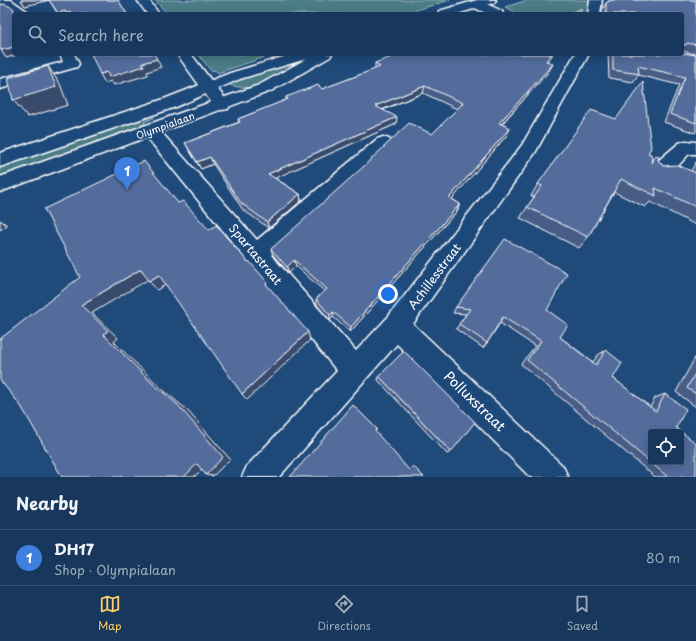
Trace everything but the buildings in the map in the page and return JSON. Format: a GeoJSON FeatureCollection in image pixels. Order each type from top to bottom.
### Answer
{"type":"FeatureCollection","features":[{"type":"Feature","properties":{"kind":"street"},"geometry":{"type":"LineString","coordinates":[[143,0],[149,12]]}},
{"type":"Feature","properties":{"kind":"street"},"geometry":{"type":"LineString","coordinates":[[594,12],[596,0]]}},
{"type":"Feature","properties":{"kind":"street"},"geometry":{"type":"LineString","coordinates":[[3,2],[21,12]]}},
{"type":"Feature","properties":{"kind":"street"},"geometry":{"type":"LineString","coordinates":[[451,12],[484,2],[495,12]]}},
{"type":"Feature","properties":{"kind":"street"},"geometry":{"type":"LineString","coordinates":[[0,84],[72,64],[68,56]]}},
{"type":"Feature","properties":{"kind":"street"},"geometry":{"type":"LineString","coordinates":[[186,56],[222,105]]}},
{"type":"Feature","properties":{"kind":"street","name":"Olympialaan"},"geometry":{"type":"LineString","coordinates":[[0,160],[170,103],[235,76],[301,56]]}},
{"type":"Feature","properties":{"kind":"street","name":"Olympialaan"},"geometry":{"type":"LineString","coordinates":[[0,185],[222,105],[285,78],[322,56]]}},
{"type":"Feature","properties":{"kind":"street","name":"Achillesstraat"},"geometry":{"type":"LineString","coordinates":[[258,477],[397,326],[529,149],[581,56]]}},
{"type":"Feature","properties":{"kind":"street","name":"Spartastraat"},"geometry":{"type":"LineString","coordinates":[[156,137],[355,371]]}},
{"type":"Feature","properties":{"kind":"street"},"geometry":{"type":"LineString","coordinates":[[256,255],[383,144]]}},
{"type":"Feature","properties":{"kind":"street"},"geometry":{"type":"LineString","coordinates":[[659,171],[684,147],[696,148]]}},
{"type":"Feature","properties":{"kind":"street","name":"Polluxstraat"},"geometry":{"type":"LineString","coordinates":[[397,326],[552,477]]}},
{"type":"Feature","properties":{"kind":"green space"},"geometry":{"type":"Polygon","coordinates":[[[155,0],[450,0],[410,12],[165,12],[155,0]]]}},
{"type":"Feature","properties":{"kind":"green space"},"geometry":{"type":"Polygon","coordinates":[[[528,0],[592,0],[590,12],[515,12],[505,7],[528,0]]]}},
{"type":"Feature","properties":{"kind":"green space"},"geometry":{"type":"Polygon","coordinates":[[[200,56],[268,56],[218,73],[215,70],[211,71],[200,56]]]}},
{"type":"Feature","properties":{"kind":"green space"},"geometry":{"type":"Polygon","coordinates":[[[318,56],[288,74],[264,84],[251,87],[239,87],[227,84],[318,56]]]}},
{"type":"Feature","properties":{"kind":"green space"},"geometry":{"type":"Polygon","coordinates":[[[152,115],[154,118],[144,122],[145,124],[77,149],[0,181],[0,168],[152,115]]]}},
{"type":"Feature","properties":{"kind":"place","name":"DH17"},"geometry":{"type":"Point","coordinates":[127,190]}}]}
